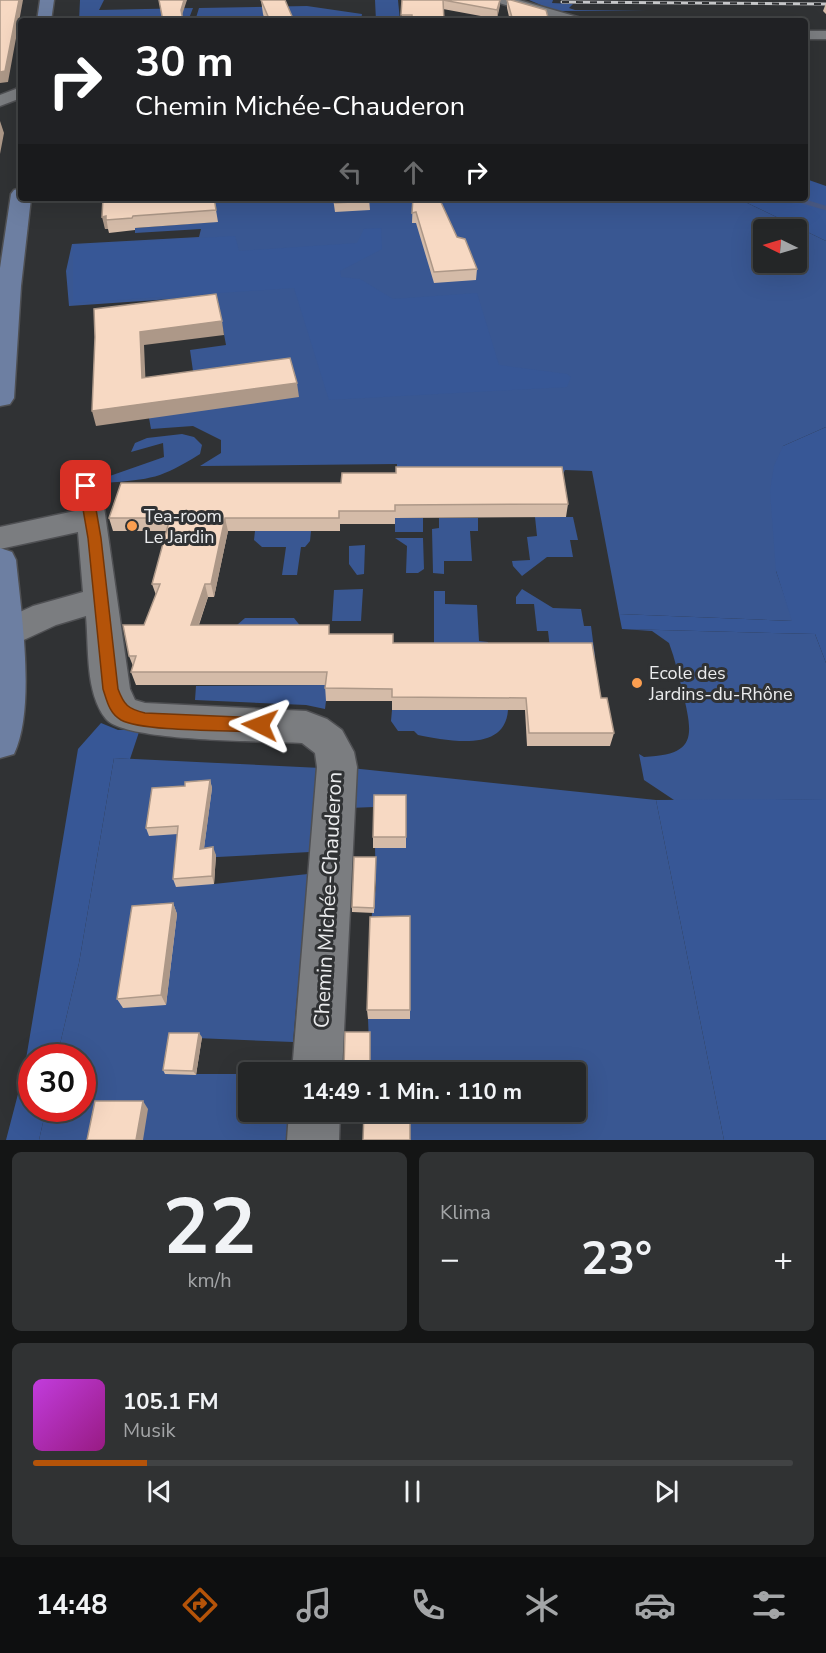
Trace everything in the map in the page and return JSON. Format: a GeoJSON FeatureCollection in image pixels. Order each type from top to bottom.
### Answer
{"type":"FeatureCollection","features":[{"type":"Feature","properties":{"kind":"main road"},"geometry":{"type":"LineString","coordinates":[[44,18],[47,0]]}},
{"type":"Feature","properties":{"kind":"main road"},"geometry":{"type":"LineString","coordinates":[[0,398],[9,286],[20,201]]}},
{"type":"Feature","properties":{"kind":"main road"},"geometry":{"type":"LineString","coordinates":[[0,560],[2,618],[8,676],[0,742]]}},
{"type":"Feature","properties":{"kind":"street"},"geometry":{"type":"LineString","coordinates":[[504,0],[562,18]]}},
{"type":"Feature","properties":{"kind":"street"},"geometry":{"type":"LineString","coordinates":[[808,35],[826,35]]}},
{"type":"Feature","properties":{"kind":"street"},"geometry":{"type":"LineString","coordinates":[[0,101],[18,93]]}},
{"type":"Feature","properties":{"kind":"street","name":"Chemin Michée-Chauderon"},"geometry":{"type":"LineString","coordinates":[[86,486],[102,599],[111,689],[117,708],[126,715],[145,719],[306,727],[322,734],[333,745],[337,767],[318,1062]]}},
{"type":"Feature","properties":{"kind":"street"},"geometry":{"type":"LineString","coordinates":[[0,537],[92,518]]}},
{"type":"Feature","properties":{"kind":"street"},"geometry":{"type":"LineString","coordinates":[[2,618],[45,615],[102,599]]}},
{"type":"Feature","properties":{"kind":"street"},"geometry":{"type":"LineString","coordinates":[[313,1140],[314,1122]]}},
{"type":"Feature","properties":{"kind":"shaded area"},"geometry":{"type":"Polygon","coordinates":[[[80,0],[104,0],[99,10],[193,8],[189,18],[79,18],[80,0]]]}},
{"type":"Feature","properties":{"kind":"shaded area"},"geometry":{"type":"Polygon","coordinates":[[[375,0],[398,0],[400,18],[376,18],[375,0]]]}},
{"type":"Feature","properties":{"kind":"shaded area"},"geometry":{"type":"Polygon","coordinates":[[[529,0],[553,0],[552,3],[573,4],[569,8],[575,10],[646,11],[555,11],[529,0]]]}},
{"type":"Feature","properties":{"kind":"shaded area"},"geometry":{"type":"Polygon","coordinates":[[[307,6],[362,14],[361,18],[196,18],[199,8],[307,6]]]}},
{"type":"Feature","properties":{"kind":"shaded area"},"geometry":{"type":"Polygon","coordinates":[[[808,180],[826,186],[826,241],[807,232],[807,219],[780,219],[743,201],[808,201],[808,180]]]}},
{"type":"Feature","properties":{"kind":"shaded area"},"geometry":{"type":"Polygon","coordinates":[[[186,201],[743,201],[780,219],[753,219],[753,273],[807,273],[807,232],[826,241],[826,427],[783,446],[776,571],[793,621],[619,614],[592,471],[565,470],[560,480],[396,480],[397,464],[200,466],[221,453],[221,440],[193,426],[151,429],[149,418],[195,385],[190,350],[226,345],[219,308],[186,298],[69,306],[66,271],[72,244],[199,237],[201,229],[135,233],[135,228],[213,222],[186,201]]]}},
{"type":"Feature","properties":{"kind":"shaded area"},"geometry":{"type":"Polygon","coordinates":[[[381,228],[382,249],[340,271],[341,277],[360,279],[393,299],[477,293],[499,365],[567,374],[571,377],[567,387],[329,400],[294,288],[73,303],[73,245],[235,236],[239,251],[357,243],[364,229],[381,228]]]}},
{"type":"Feature","properties":{"kind":"shaded area"},"geometry":{"type":"Polygon","coordinates":[[[826,427],[826,663],[815,634],[622,629],[619,614],[792,621],[776,571],[770,491],[774,466],[783,446],[826,427]]]}},
{"type":"Feature","properties":{"kind":"shaded area"},"geometry":{"type":"Polygon","coordinates":[[[182,434],[194,437],[202,445],[200,454],[165,473],[134,480],[105,483],[104,478],[164,457],[163,443],[131,452],[135,443],[147,438],[182,434]]]}},
{"type":"Feature","properties":{"kind":"shaded area"},"geometry":{"type":"Polygon","coordinates":[[[535,517],[573,517],[578,540],[570,540],[573,557],[547,557],[522,576],[513,566],[512,561],[530,560],[527,537],[537,536],[535,517]]]}},
{"type":"Feature","properties":{"kind":"shaded area"},"geometry":{"type":"Polygon","coordinates":[[[395,518],[423,518],[423,532],[395,532],[395,518]]]}},
{"type":"Feature","properties":{"kind":"shaded area"},"geometry":{"type":"Polygon","coordinates":[[[439,518],[478,518],[478,531],[470,531],[472,561],[444,561],[444,574],[433,573],[432,529],[439,528],[439,518]]]}},
{"type":"Feature","properties":{"kind":"shaded area"},"geometry":{"type":"Polygon","coordinates":[[[255,531],[311,531],[310,541],[305,547],[301,547],[297,575],[282,575],[286,547],[262,547],[254,540],[255,531]]]}},
{"type":"Feature","properties":{"kind":"shaded area"},"geometry":{"type":"Polygon","coordinates":[[[395,538],[423,538],[424,569],[418,573],[406,573],[407,546],[395,538]]]}},
{"type":"Feature","properties":{"kind":"shaded area"},"geometry":{"type":"Polygon","coordinates":[[[365,545],[364,574],[357,575],[349,564],[349,546],[365,545]]]}},
{"type":"Feature","properties":{"kind":"shaded area"},"geometry":{"type":"Polygon","coordinates":[[[363,589],[361,621],[332,621],[334,590],[363,589]]]}},
{"type":"Feature","properties":{"kind":"shaded area"},"geometry":{"type":"Polygon","coordinates":[[[522,589],[553,608],[581,609],[584,626],[591,626],[595,656],[551,657],[548,631],[537,631],[534,604],[516,604],[516,597],[522,589]]]}},
{"type":"Feature","properties":{"kind":"shaded area"},"geometry":{"type":"Polygon","coordinates":[[[434,591],[445,591],[445,604],[477,605],[479,641],[488,642],[489,657],[434,656],[434,591]]]}},
{"type":"Feature","properties":{"kind":"shaded area"},"geometry":{"type":"Polygon","coordinates":[[[245,618],[294,618],[302,628],[234,638],[237,625],[245,618]]]}},
{"type":"Feature","properties":{"kind":"shaded area"},"geometry":{"type":"Polygon","coordinates":[[[622,629],[815,634],[826,663],[826,799],[677,802],[644,780],[639,754],[644,757],[661,755],[674,752],[682,747],[687,740],[689,721],[669,643],[652,631],[622,629]]]}},
{"type":"Feature","properties":{"kind":"shaded area"},"geometry":{"type":"Polygon","coordinates":[[[328,685],[325,709],[306,705],[195,700],[196,686],[328,685]]]}},
{"type":"Feature","properties":{"kind":"shaded area"},"geometry":{"type":"Polygon","coordinates":[[[392,710],[508,710],[504,724],[497,733],[486,739],[458,741],[418,735],[414,731],[398,731],[391,721],[392,710]]]}},
{"type":"Feature","properties":{"kind":"shaded area"},"geometry":{"type":"Polygon","coordinates":[[[101,723],[118,730],[140,729],[130,759],[114,758],[79,963],[60,1044],[29,1044],[78,749],[101,723]]]}},
{"type":"Feature","properties":{"kind":"shaded area"},"geometry":{"type":"Polygon","coordinates":[[[114,758],[321,768],[310,852],[179,859],[214,884],[308,874],[293,1042],[172,1037],[165,1074],[238,1074],[238,1122],[288,1122],[286,1140],[39,1140],[43,1122],[96,1122],[96,1044],[60,1044],[79,963],[114,758]]]}},
{"type":"Feature","properties":{"kind":"shaded area"},"geometry":{"type":"Polygon","coordinates":[[[351,768],[656,800],[724,1140],[410,1140],[379,1122],[586,1122],[586,1062],[370,1062],[368,1019],[410,1019],[410,927],[370,927],[376,887],[374,807],[349,808],[351,768]]]}},
{"type":"Feature","properties":{"kind":"shaded area"},"geometry":{"type":"Polygon","coordinates":[[[826,799],[826,1140],[724,1140],[656,800],[826,799]]]}},
{"type":"Feature","properties":{"kind":"shaded area"},"geometry":{"type":"Polygon","coordinates":[[[18,1094],[18,1122],[43,1122],[39,1140],[6,1140],[18,1094]]]}},
{"type":"Feature","properties":{"kind":"building"},"geometry":{"type":"Polygon","coordinates":[[[0,0],[19,0],[5,71],[0,72],[0,0]]]}},
{"type":"Feature","properties":{"kind":"building"},"geometry":{"type":"Polygon","coordinates":[[[159,0],[184,0],[181,10],[182,18],[162,18],[159,0]]]}},
{"type":"Feature","properties":{"kind":"building"},"geometry":{"type":"Polygon","coordinates":[[[261,0],[285,0],[293,18],[269,18],[261,0]]]}},
{"type":"Feature","properties":{"kind":"building"},"geometry":{"type":"Polygon","coordinates":[[[402,0],[443,0],[444,18],[412,18],[412,15],[401,15],[402,0]]]}},
{"type":"Feature","properties":{"kind":"building"},"geometry":{"type":"Polygon","coordinates":[[[443,0],[500,0],[497,10],[443,0]]]}},
{"type":"Feature","properties":{"kind":"building"},"geometry":{"type":"Polygon","coordinates":[[[507,0],[546,10],[548,18],[512,18],[507,0]]]}},
{"type":"Feature","properties":{"kind":"building"},"geometry":{"type":"Polygon","coordinates":[[[103,201],[214,201],[216,210],[106,220],[106,216],[102,217],[103,201]]]}},
{"type":"Feature","properties":{"kind":"building"},"geometry":{"type":"Polygon","coordinates":[[[335,201],[369,201],[335,203],[335,201]]]}},
{"type":"Feature","properties":{"kind":"building"},"geometry":{"type":"Polygon","coordinates":[[[413,201],[440,201],[457,237],[465,239],[477,269],[434,272],[416,212],[412,213],[413,201]]]}},
{"type":"Feature","properties":{"kind":"building"},"geometry":{"type":"Polygon","coordinates":[[[216,294],[222,321],[140,332],[142,378],[290,358],[297,383],[92,411],[94,309],[216,294]]]}},
{"type":"Feature","properties":{"kind":"building"},"geometry":{"type":"Polygon","coordinates":[[[396,467],[562,467],[568,504],[395,505],[395,511],[339,511],[339,518],[225,518],[211,584],[205,584],[191,625],[329,625],[329,634],[393,634],[393,643],[592,643],[601,698],[607,698],[614,733],[529,733],[526,698],[392,697],[392,689],[325,688],[327,672],[131,672],[136,656],[129,656],[123,625],[144,625],[160,584],[152,584],[170,518],[109,518],[121,483],[341,483],[342,473],[396,473],[396,467]]]}},
{"type":"Feature","properties":{"kind":"building"},"geometry":{"type":"Polygon","coordinates":[[[210,780],[200,849],[213,847],[212,876],[173,879],[178,826],[146,828],[152,788],[185,786],[185,782],[210,780]]]}},
{"type":"Feature","properties":{"kind":"building"},"geometry":{"type":"Polygon","coordinates":[[[374,795],[406,795],[406,837],[373,837],[374,795]]]}},
{"type":"Feature","properties":{"kind":"building"},"geometry":{"type":"Polygon","coordinates":[[[354,857],[376,857],[374,908],[352,907],[354,857]]]}},
{"type":"Feature","properties":{"kind":"building"},"geometry":{"type":"Polygon","coordinates":[[[173,903],[161,995],[117,999],[132,906],[173,903]]]}},
{"type":"Feature","properties":{"kind":"building"},"geometry":{"type":"Polygon","coordinates":[[[410,916],[410,1010],[367,1010],[370,917],[410,916]]]}},
{"type":"Feature","properties":{"kind":"building"},"geometry":{"type":"Polygon","coordinates":[[[345,1032],[370,1032],[370,1062],[344,1062],[345,1032]]]}},
{"type":"Feature","properties":{"kind":"building"},"geometry":{"type":"Polygon","coordinates":[[[169,1033],[199,1033],[193,1071],[163,1070],[169,1033]]]}},
{"type":"Feature","properties":{"kind":"building"},"geometry":{"type":"Polygon","coordinates":[[[96,1101],[143,1101],[136,1140],[87,1140],[91,1122],[96,1122],[96,1101]]]}},
{"type":"Feature","properties":{"kind":"building"},"geometry":{"type":"Polygon","coordinates":[[[364,1122],[410,1122],[410,1140],[363,1140],[364,1122]]]}},
{"type":"Feature","properties":{"kind":"waterway"},"geometry":{"type":"LineString","coordinates":[[802,201],[826,208]]}},
{"type":"Feature","properties":{"kind":"railway"},"geometry":{"type":"LineString","coordinates":[[562,2],[826,4]]}},
{"type":"Feature","properties":{"kind":"place","name":"Tea-room Le Jardin"},"geometry":{"type":"Point","coordinates":[132,526]}},
{"type":"Feature","properties":{"kind":"place","name":"Ecole des Jardins-du-Rhône"},"geometry":{"type":"Point","coordinates":[637,683]}},
{"type":"Feature","properties":{"kind":"route"},"geometry":{"type":"LineString","coordinates":[[86,486],[102,599],[111,689],[117,708],[126,715],[145,719],[260,725]]}}]}
